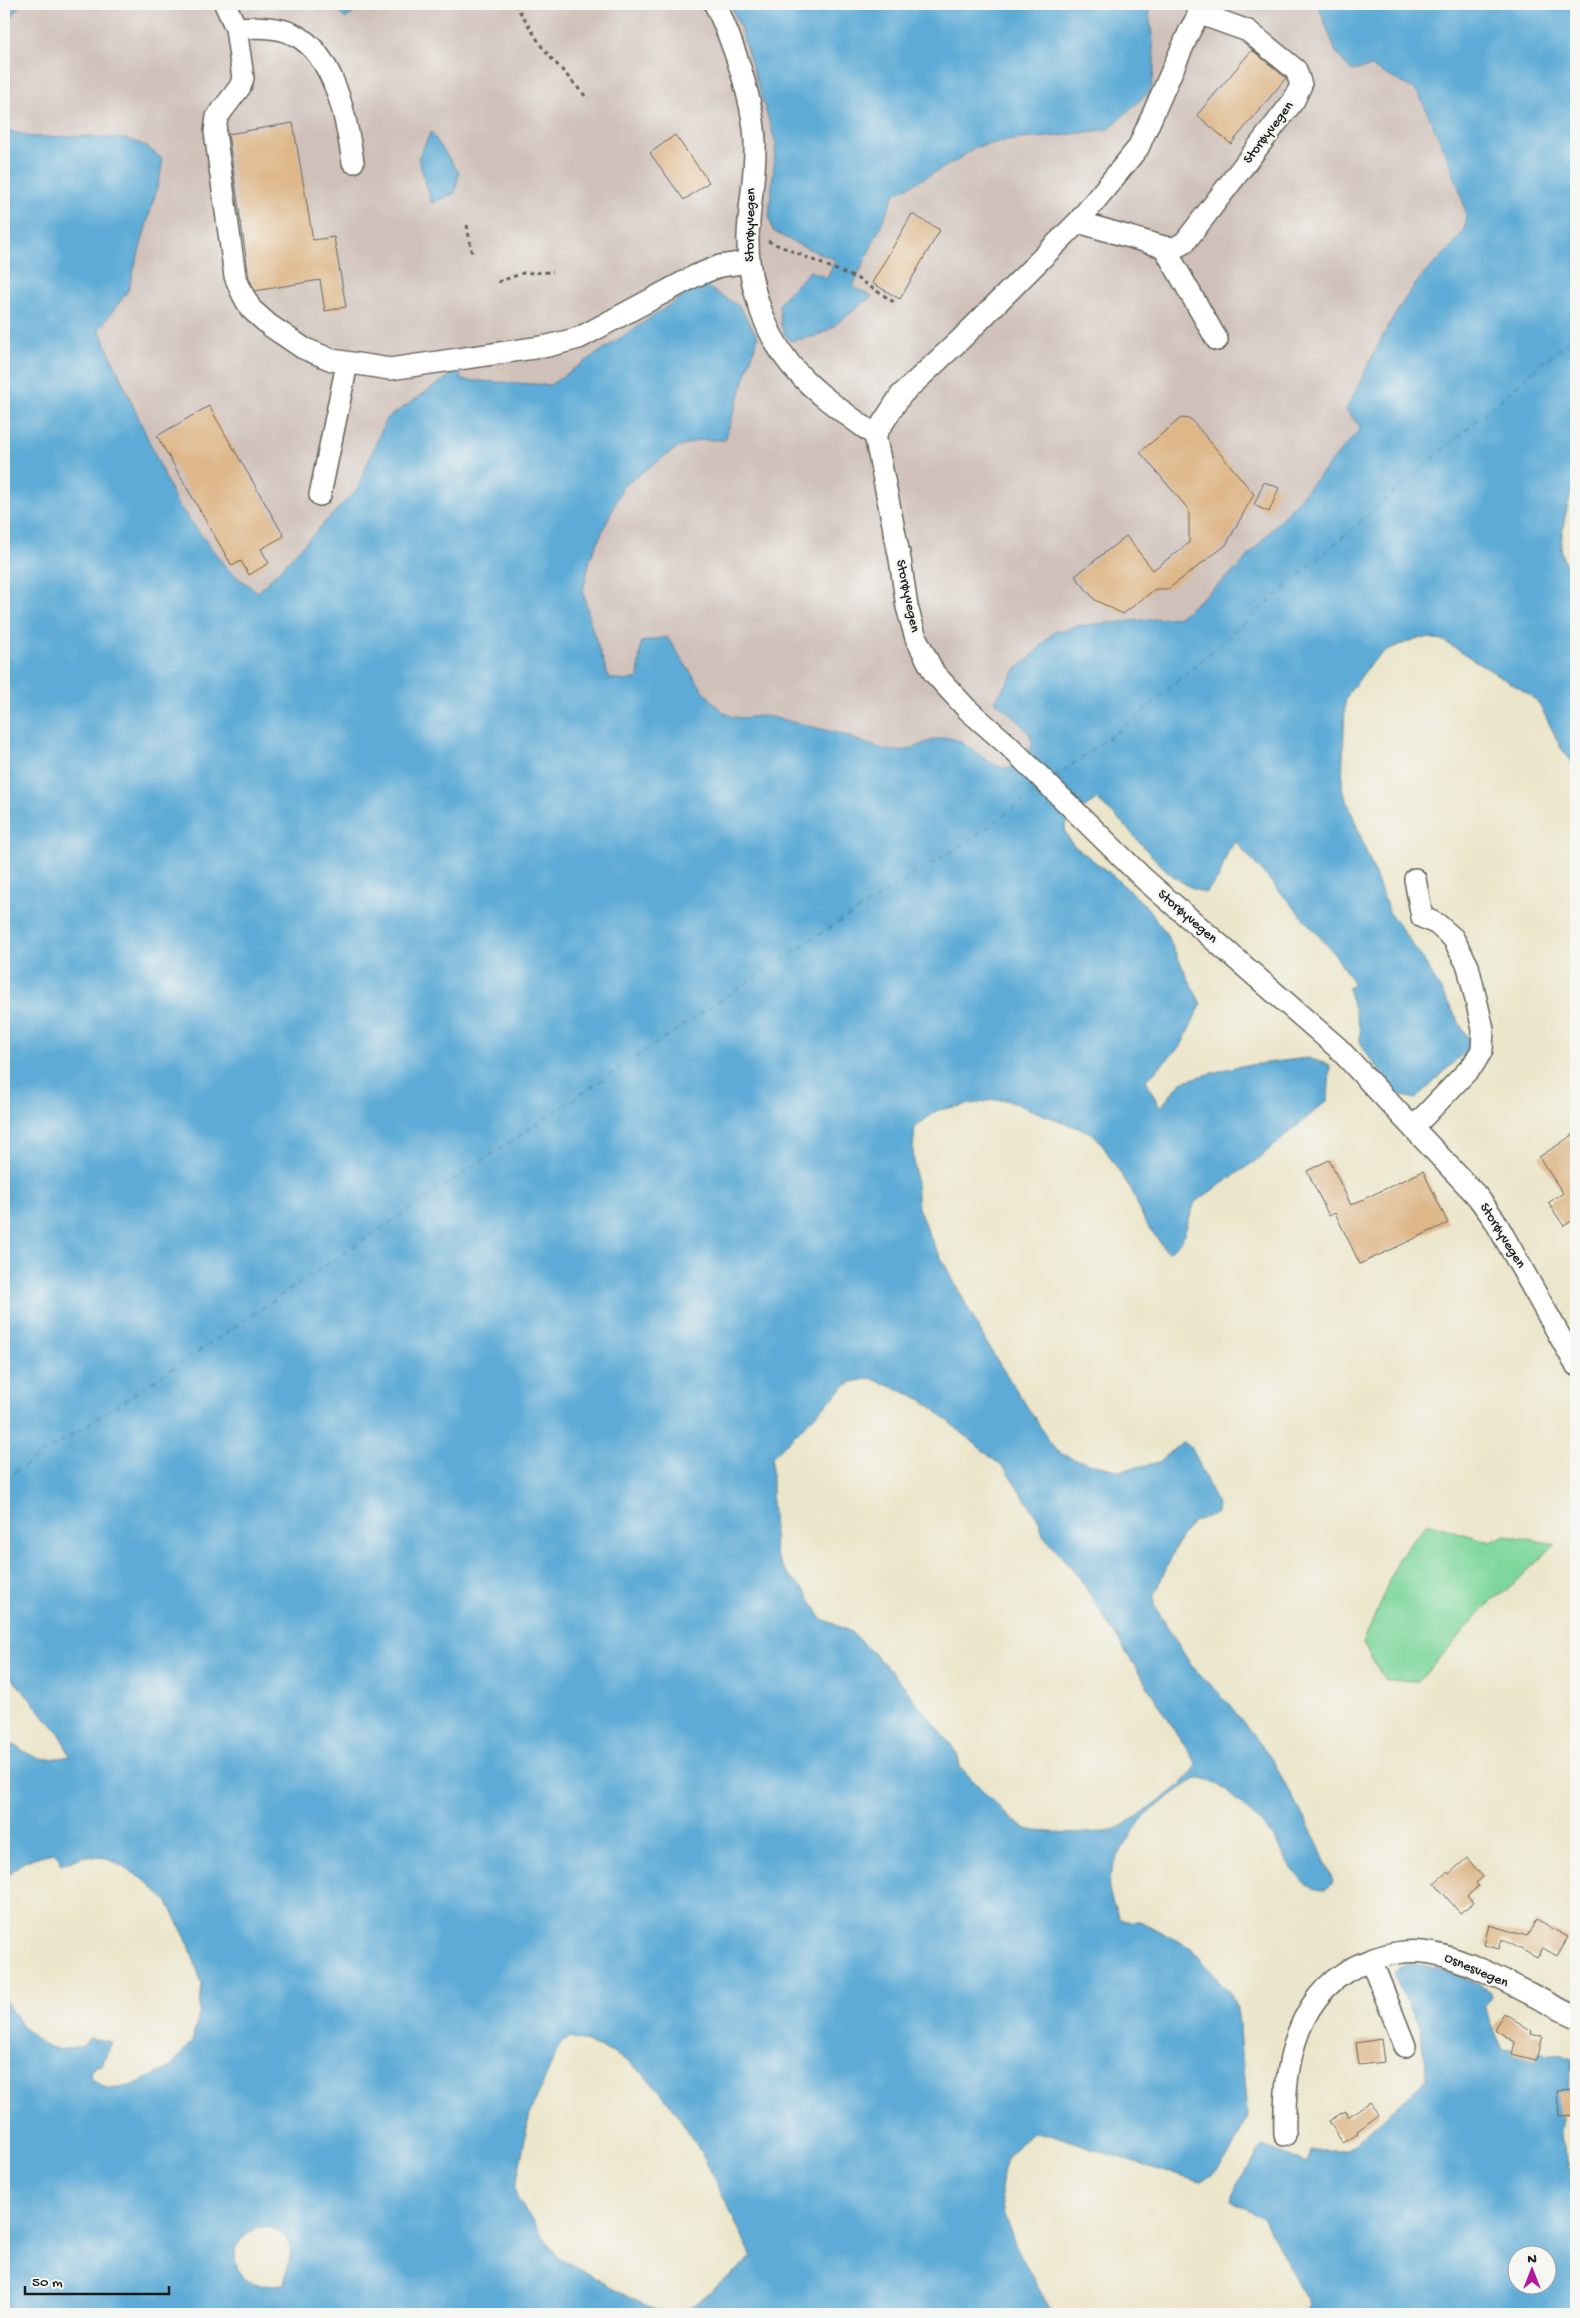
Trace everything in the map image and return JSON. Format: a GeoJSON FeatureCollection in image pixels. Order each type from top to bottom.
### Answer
{"type":"FeatureCollection","features":[{"type":"Feature","properties":{"kind":"street"},"geometry":{"type":"LineString","coordinates":[[225,4],[236,28],[243,78],[240,87],[217,117],[215,132],[235,276],[251,309],[269,325],[303,348],[347,364],[390,369],[548,346],[579,338],[695,276],[720,266],[748,262]]}},
{"type":"Feature","properties":{"kind":"street","name":"Storøyvegen"},"geometry":{"type":"LineString","coordinates":[[715,4],[750,105],[755,142],[748,235],[748,262],[758,300],[771,333],[791,364],[832,403],[875,435],[900,559],[907,607],[916,638],[934,672],[967,709],[1008,745],[1081,818],[1189,920],[1338,1048],[1477,1196],[1494,1219],[1576,1365]]}},
{"type":"Feature","properties":{"kind":"street","name":"Storøyvegen"},"geometry":{"type":"LineString","coordinates":[[875,435],[901,395],[961,339],[1078,222],[1138,148],[1201,9],[1248,31],[1296,70],[1301,84],[1294,100],[1185,242],[1175,248],[1164,247]]}},
{"type":"Feature","properties":{"kind":"street"},"geometry":{"type":"LineString","coordinates":[[236,28],[269,28],[293,34],[310,45],[322,60],[347,120],[353,162]]}},
{"type":"Feature","properties":{"kind":"street"},"geometry":{"type":"LineString","coordinates":[[1078,222],[1164,247],[1217,340]]}},
{"type":"Feature","properties":{"kind":"street"},"geometry":{"type":"LineString","coordinates":[[320,495],[347,364]]}},
{"type":"Feature","properties":{"kind":"street"},"geometry":{"type":"LineString","coordinates":[[1413,1128],[1473,1065],[1482,1050],[1484,1029],[1468,966],[1453,938],[1437,924],[1422,917],[1416,879]]}},
{"type":"Feature","properties":{"kind":"street","name":"Osnesvegen"},"geometry":{"type":"LineString","coordinates":[[1285,2135],[1288,2073],[1299,2028],[1319,1993],[1343,1973],[1371,1960],[1394,1952],[1411,1951],[1452,1958],[1576,2016]]}},
{"type":"Feature","properties":{"kind":"street"},"geometry":{"type":"LineString","coordinates":[[1371,1960],[1405,2046]]}},
{"type":"Feature","properties":{"kind":"path"},"geometry":{"type":"LineString","coordinates":[[516,4],[544,50],[588,99]]}},
{"type":"Feature","properties":{"kind":"path"},"geometry":{"type":"LineString","coordinates":[[467,226],[472,254]]}},
{"type":"Feature","properties":{"kind":"path"},"geometry":{"type":"LineString","coordinates":[[748,235],[772,242],[858,279],[897,304]]}},
{"type":"Feature","properties":{"kind":"path"},"geometry":{"type":"LineString","coordinates":[[498,282],[523,273],[553,272]]}},
{"type":"Feature","properties":{"kind":"shaded area"},"geometry":{"type":"Polygon","coordinates":[[[20,4],[334,4],[345,19],[366,4],[730,4],[740,27],[776,144],[769,216],[773,230],[795,243],[835,260],[827,278],[784,297],[779,305],[781,325],[871,296],[853,287],[895,195],[958,160],[975,147],[1019,139],[1109,129],[1121,119],[1149,92],[1153,59],[1148,4],[1318,4],[1336,52],[1412,88],[1419,94],[1463,199],[1465,226],[1458,237],[1418,281],[1392,321],[1346,410],[1362,428],[1238,568],[1179,617],[1075,626],[1065,631],[1056,630],[1028,660],[1017,668],[995,701],[1027,730],[1032,739],[1032,746],[1027,753],[1018,764],[1009,769],[995,766],[965,742],[948,737],[895,752],[839,734],[765,715],[741,719],[725,714],[709,698],[641,642],[638,678],[625,681],[609,679],[592,629],[583,591],[590,559],[623,486],[675,449],[699,440],[705,286],[700,281],[701,284],[550,385],[460,380],[460,369],[386,419],[357,489],[258,592],[229,571],[176,502],[99,329],[128,291],[163,160],[127,139],[88,136],[31,137],[4,129],[4,59],[12,17],[20,4]]]}},
{"type":"Feature","properties":{"kind":"green space"},"geometry":{"type":"Polygon","coordinates":[[[1427,1523],[1491,1542],[1506,1535],[1555,1544],[1511,1587],[1492,1600],[1419,1681],[1385,1680],[1363,1644],[1398,1559],[1427,1523]]]}},
{"type":"Feature","properties":{"kind":"water"},"geometry":{"type":"Polygon","coordinates":[[[4,4],[20,4],[12,17],[4,59],[4,4]]]}},
{"type":"Feature","properties":{"kind":"water"},"geometry":{"type":"Polygon","coordinates":[[[334,4],[366,4],[345,19],[334,4]]]}},
{"type":"Feature","properties":{"kind":"water"},"geometry":{"type":"Polygon","coordinates":[[[730,4],[1148,4],[1154,73],[1149,92],[1109,129],[1019,139],[975,147],[958,160],[895,194],[853,287],[872,296],[830,329],[816,336],[791,341],[786,337],[781,325],[779,305],[784,297],[810,271],[827,278],[835,260],[795,243],[773,231],[769,216],[776,144],[740,27],[730,4]]]}},
{"type":"Feature","properties":{"kind":"water"},"geometry":{"type":"Polygon","coordinates":[[[1318,4],[1576,4],[1576,476],[1564,520],[1561,544],[1565,563],[1576,574],[1576,767],[1561,748],[1540,705],[1530,695],[1442,640],[1415,639],[1387,650],[1372,662],[1348,694],[1345,703],[1342,787],[1389,912],[1423,959],[1472,1045],[1416,1099],[1398,1095],[1364,1050],[1360,1041],[1360,1029],[1348,988],[1354,984],[1334,953],[1236,842],[1228,851],[1219,878],[1205,893],[1180,881],[1159,864],[1119,820],[1096,799],[1065,825],[1066,834],[1073,845],[1111,874],[1145,905],[1164,930],[1201,1004],[1181,1046],[1146,1080],[1160,1108],[1181,1082],[1234,1067],[1307,1058],[1330,1065],[1328,1100],[1258,1159],[1195,1202],[1182,1240],[1172,1250],[1167,1252],[1145,1222],[1132,1191],[1099,1140],[1091,1133],[1006,1100],[993,1100],[938,1110],[915,1127],[913,1150],[918,1208],[930,1237],[991,1351],[1056,1451],[1073,1459],[1120,1471],[1159,1462],[1183,1442],[1192,1448],[1218,1506],[1217,1513],[1193,1522],[1181,1537],[1154,1594],[1154,1605],[1191,1665],[1224,1698],[1270,1756],[1316,1840],[1333,1881],[1326,1890],[1309,1886],[1295,1873],[1271,1834],[1244,1807],[1215,1783],[1197,1779],[1168,1798],[1140,1822],[1118,1857],[1108,1883],[1111,1899],[1119,1918],[1125,1921],[1140,1921],[1191,1948],[1231,1994],[1236,2004],[1240,2029],[1247,2116],[1233,2149],[1217,2170],[1200,2182],[1129,2161],[1050,2134],[1032,2133],[1021,2143],[1006,2161],[1001,2180],[1002,2199],[1006,2220],[1014,2240],[1053,2314],[4,2314],[4,1998],[13,2014],[25,2029],[48,2046],[57,2049],[67,2049],[84,2045],[89,2038],[112,2042],[102,2065],[90,2071],[91,2078],[106,2088],[130,2086],[170,2068],[192,2041],[199,2015],[202,1984],[189,1945],[168,1902],[142,1878],[107,1858],[85,1856],[61,1865],[58,1856],[54,1853],[38,1857],[18,1866],[12,1871],[4,1885],[4,1739],[28,1754],[41,1758],[49,1759],[70,1756],[60,1734],[4,1669],[4,129],[31,137],[88,136],[127,139],[146,146],[163,160],[128,291],[99,329],[176,502],[229,571],[258,592],[357,489],[386,419],[460,369],[461,380],[550,385],[701,284],[697,278],[705,286],[739,306],[758,337],[725,440],[699,440],[675,449],[623,486],[590,559],[583,591],[592,629],[609,678],[625,681],[638,678],[641,642],[667,637],[712,701],[720,709],[733,717],[771,717],[835,732],[876,747],[894,751],[908,750],[935,739],[949,738],[967,746],[995,765],[1003,768],[1012,767],[1020,761],[1032,746],[1032,740],[1025,728],[995,701],[1017,668],[1028,660],[1056,630],[1065,631],[1075,626],[1179,617],[1238,568],[1361,428],[1346,410],[1379,344],[1397,311],[1418,281],[1453,244],[1464,229],[1466,222],[1465,210],[1461,194],[1419,94],[1412,88],[1371,67],[1351,71],[1336,52],[1318,4]],[[871,1378],[852,1382],[844,1387],[772,1457],[775,1554],[787,1574],[806,1592],[821,1618],[851,1632],[892,1672],[952,1746],[958,1757],[960,1767],[1010,1818],[1027,1829],[1069,1833],[1111,1831],[1131,1821],[1172,1792],[1192,1772],[1196,1764],[1079,1577],[1043,1535],[1039,1520],[1006,1470],[923,1400],[871,1378]],[[570,2037],[561,2042],[530,2113],[515,2190],[518,2200],[557,2256],[630,2298],[657,2310],[682,2312],[692,2307],[752,2257],[697,2146],[661,2093],[641,2072],[620,2057],[602,2048],[570,2037]],[[258,2227],[244,2237],[235,2254],[235,2260],[242,2276],[254,2284],[284,2284],[292,2248],[286,2238],[275,2229],[264,2227],[258,2227]]]}},
{"type":"Feature","properties":{"kind":"water"},"geometry":{"type":"Polygon","coordinates":[[[431,132],[459,173],[455,193],[432,203],[418,158],[431,132]]]}},
{"type":"Feature","properties":{"kind":"water"},"geometry":{"type":"Polygon","coordinates":[[[1408,1964],[1441,1969],[1490,1991],[1492,1998],[1484,2006],[1502,2049],[1563,2055],[1573,2060],[1560,2137],[1576,2189],[1576,2314],[1304,2314],[1308,2304],[1263,2218],[1231,2200],[1235,2187],[1263,2146],[1307,2163],[1311,2151],[1346,2151],[1427,2079],[1420,2028],[1393,1973],[1408,1964]]]}},
{"type":"Feature","properties":{"kind":"building"},"geometry":{"type":"Polygon","coordinates":[[[1252,50],[1286,78],[1231,144],[1197,115],[1252,50]]]}},
{"type":"Feature","properties":{"kind":"building"},"geometry":{"type":"Polygon","coordinates":[[[293,123],[313,240],[334,237],[346,307],[325,311],[320,280],[255,291],[249,278],[228,134],[293,123]]]}},
{"type":"Feature","properties":{"kind":"building"},"geometry":{"type":"Polygon","coordinates":[[[675,135],[709,182],[684,200],[650,153],[675,135]]]}},
{"type":"Feature","properties":{"kind":"building"},"geometry":{"type":"Polygon","coordinates":[[[912,214],[940,230],[900,299],[872,283],[912,214]]]}},
{"type":"Feature","properties":{"kind":"building"},"geometry":{"type":"Polygon","coordinates":[[[209,406],[284,536],[261,549],[269,563],[249,575],[241,561],[232,566],[157,436],[209,406]]]}},
{"type":"Feature","properties":{"kind":"building"},"geometry":{"type":"Polygon","coordinates":[[[1181,418],[1191,419],[1254,494],[1226,545],[1168,589],[1155,589],[1123,614],[1095,600],[1075,576],[1126,536],[1153,570],[1189,543],[1189,510],[1140,452],[1181,418]]]}},
{"type":"Feature","properties":{"kind":"building"},"geometry":{"type":"Polygon","coordinates":[[[1264,482],[1279,488],[1269,512],[1254,505],[1264,482]]]}},
{"type":"Feature","properties":{"kind":"building"},"geometry":{"type":"Polygon","coordinates":[[[1576,1133],[1576,1218],[1564,1226],[1548,1203],[1563,1193],[1539,1157],[1576,1133]]]}},
{"type":"Feature","properties":{"kind":"building"},"geometry":{"type":"Polygon","coordinates":[[[1329,1160],[1351,1205],[1423,1171],[1448,1223],[1360,1264],[1335,1213],[1329,1216],[1307,1171],[1329,1160]]]}},
{"type":"Feature","properties":{"kind":"building"},"geometry":{"type":"Polygon","coordinates":[[[1467,1858],[1483,1877],[1476,1883],[1479,1886],[1467,1896],[1473,1903],[1460,1913],[1434,1883],[1447,1872],[1449,1874],[1467,1858]]]}},
{"type":"Feature","properties":{"kind":"building"},"geometry":{"type":"Polygon","coordinates":[[[1536,1920],[1568,1937],[1557,1956],[1543,1948],[1537,1958],[1502,1939],[1499,1949],[1484,1945],[1489,1925],[1527,1936],[1536,1920]]]}},
{"type":"Feature","properties":{"kind":"building"},"geometry":{"type":"Polygon","coordinates":[[[1504,2013],[1532,2031],[1531,2034],[1542,2037],[1536,2060],[1512,2054],[1515,2042],[1494,2029],[1504,2013]]]}},
{"type":"Feature","properties":{"kind":"building"},"geometry":{"type":"Polygon","coordinates":[[[1381,2039],[1384,2062],[1359,2065],[1356,2043],[1381,2039]]]}},
{"type":"Feature","properties":{"kind":"building"},"geometry":{"type":"Polygon","coordinates":[[[1576,2090],[1576,2115],[1559,2116],[1557,2091],[1576,2090]]]}},
{"type":"Feature","properties":{"kind":"building"},"geometry":{"type":"Polygon","coordinates":[[[1369,2102],[1379,2115],[1357,2131],[1358,2133],[1342,2142],[1329,2121],[1345,2111],[1348,2117],[1369,2102]]]}},
{"type":"Feature","properties":{"kind":"ferry route"},"geometry":{"type":"LineString","coordinates":[[1054,778],[1135,718],[1576,334]]}},
{"type":"Feature","properties":{"kind":"ferry route"},"geometry":{"type":"LineString","coordinates":[[4,1479],[130,1397],[809,941],[977,835],[1039,789]]}}]}
